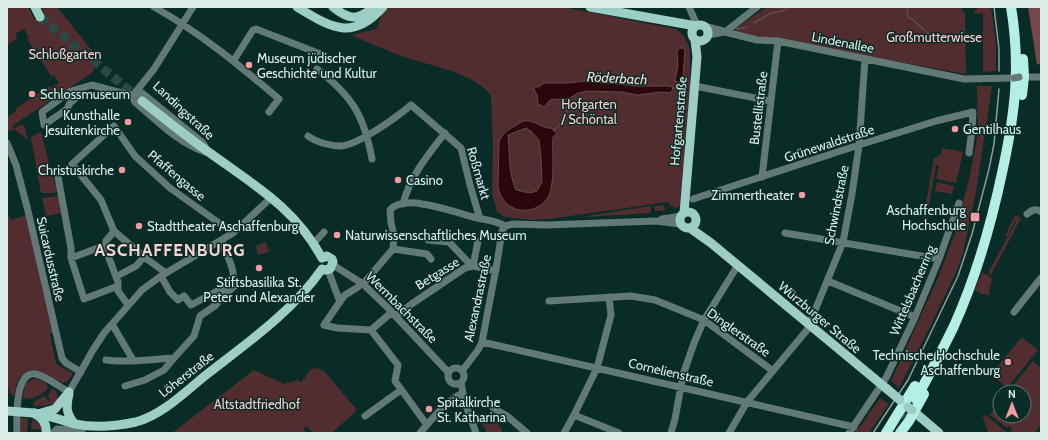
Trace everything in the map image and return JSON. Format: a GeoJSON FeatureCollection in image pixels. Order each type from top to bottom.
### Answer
{"type":"FeatureCollection","features":[{"type":"Feature","properties":{"kind":"highway"},"geometry":{"type":"LineString","coordinates":[[1006,7],[1010,54],[1017,78]]}},
{"type":"Feature","properties":{"kind":"highway"},"geometry":{"type":"LineString","coordinates":[[916,399],[954,326],[980,258],[997,197],[1014,114],[1016,88],[1016,51],[1011,7]]}},
{"type":"Feature","properties":{"kind":"highway"},"geometry":{"type":"LineString","coordinates":[[997,197],[1007,182],[1016,139],[1017,78],[1021,29],[1017,7]]}},
{"type":"Feature","properties":{"kind":"highway"},"geometry":{"type":"LineString","coordinates":[[900,433],[908,407],[935,350],[949,322],[963,303]]}},
{"type":"Feature","properties":{"kind":"highway"},"geometry":{"type":"LineString","coordinates":[[886,433],[908,407],[954,338],[960,323],[963,303]]}},
{"type":"Feature","properties":{"kind":"highway"},"geometry":{"type":"LineString","coordinates":[[893,433],[902,419]]}},
{"type":"Feature","properties":{"kind":"main road"},"geometry":{"type":"LineString","coordinates":[[35,7],[40,17]]}},
{"type":"Feature","properties":{"kind":"main road"},"geometry":{"type":"LineString","coordinates":[[297,7],[331,26],[342,29],[353,28],[369,20],[383,7]]}},
{"type":"Feature","properties":{"kind":"main road"},"geometry":{"type":"LineString","coordinates":[[334,7],[351,17],[357,17],[367,13],[374,7]]}},
{"type":"Feature","properties":{"kind":"main road"},"geometry":{"type":"LineString","coordinates":[[590,7],[699,26],[707,30],[699,38]]}},
{"type":"Feature","properties":{"kind":"main road"},"geometry":{"type":"LineString","coordinates":[[676,23],[699,38]]}},
{"type":"Feature","properties":{"kind":"main road"},"geometry":{"type":"LineString","coordinates":[[699,26],[692,31],[699,38]]}},
{"type":"Feature","properties":{"kind":"main road","name":"Hofgartenstraße"},"geometry":{"type":"LineString","coordinates":[[684,216],[699,38]]}},
{"type":"Feature","properties":{"kind":"main road","name":"Landingstraße"},"geometry":{"type":"LineString","coordinates":[[140,95],[210,153],[272,197]]}},
{"type":"Feature","properties":{"kind":"main road"},"geometry":{"type":"LineString","coordinates":[[272,197],[299,223],[314,243],[322,258],[319,264],[328,268]]}},
{"type":"Feature","properties":{"kind":"main road"},"geometry":{"type":"LineString","coordinates":[[684,216],[686,228],[693,225]]}},
{"type":"Feature","properties":{"kind":"main road","name":"Würzburger Straße"},"geometry":{"type":"LineString","coordinates":[[684,216],[696,216],[693,225],[703,236],[810,326],[885,384],[908,407],[939,433]]}},
{"type":"Feature","properties":{"kind":"main road","name":"Löherstraße"},"geometry":{"type":"LineString","coordinates":[[36,413],[75,424],[94,426],[126,424],[145,419],[176,399],[270,325],[328,268]]}},
{"type":"Feature","properties":{"kind":"main road"},"geometry":{"type":"LineString","coordinates":[[69,392],[67,412],[75,424]]}},
{"type":"Feature","properties":{"kind":"main road"},"geometry":{"type":"LineString","coordinates":[[7,412],[47,412],[55,409],[69,392]]}},
{"type":"Feature","properties":{"kind":"main road"},"geometry":{"type":"LineString","coordinates":[[36,413],[43,420],[50,432]]}},
{"type":"Feature","properties":{"kind":"main road"},"geometry":{"type":"LineString","coordinates":[[50,432],[54,425],[66,421]]}},
{"type":"Feature","properties":{"kind":"street"},"geometry":{"type":"LineString","coordinates":[[154,7],[182,23],[234,60],[279,99],[269,112]]}},
{"type":"Feature","properties":{"kind":"street"},"geometry":{"type":"LineString","coordinates":[[80,89],[78,96],[70,103],[67,109],[44,125],[42,112],[71,91],[92,86],[120,93],[140,95],[192,7]]}},
{"type":"Feature","properties":{"kind":"street"},"geometry":{"type":"LineString","coordinates":[[689,7],[699,26],[716,28],[725,32],[757,7]]}},
{"type":"Feature","properties":{"kind":"street"},"geometry":{"type":"LineString","coordinates":[[234,60],[253,30],[256,29],[322,55]]}},
{"type":"Feature","properties":{"kind":"street","name":"Lindenallee"},"geometry":{"type":"LineString","coordinates":[[699,38],[725,32],[757,40],[778,41],[964,79],[973,80],[1041,77]]}},
{"type":"Feature","properties":{"kind":"street","name":"Bustellistraße"},"geometry":{"type":"LineString","coordinates":[[762,177],[778,41]]}},
{"type":"Feature","properties":{"kind":"street","name":"Schwindstraße"},"geometry":{"type":"LineString","coordinates":[[729,433],[747,402],[810,326],[843,242],[859,146],[865,59]]}},
{"type":"Feature","properties":{"kind":"street"},"geometry":{"type":"LineString","coordinates":[[317,69],[346,95],[357,111],[367,134],[372,159]]}},
{"type":"Feature","properties":{"kind":"street"},"geometry":{"type":"LineString","coordinates":[[694,86],[770,101]]}},
{"type":"Feature","properties":{"kind":"street","name":"Roßmarkt"},"geometry":{"type":"LineString","coordinates":[[367,134],[394,118],[411,105],[461,148],[480,219],[494,221],[505,226]]}},
{"type":"Feature","properties":{"kind":"street","name":"Grünewaldstraße"},"geometry":{"type":"LineString","coordinates":[[693,199],[972,112],[972,129],[969,154]]}},
{"type":"Feature","properties":{"kind":"street","name":"Pfaffengasse"},"geometry":{"type":"LineString","coordinates":[[114,231],[100,200],[72,164],[114,126],[135,156],[170,188],[233,233]]}},
{"type":"Feature","properties":{"kind":"street"},"geometry":{"type":"LineString","coordinates":[[403,204],[406,193],[418,169],[445,133]]}},
{"type":"Feature","properties":{"kind":"street"},"geometry":{"type":"LineString","coordinates":[[308,136],[312,139],[340,146],[356,141],[367,134]]}},
{"type":"Feature","properties":{"kind":"street","name":"Suicardusstraße"},"geometry":{"type":"LineString","coordinates":[[7,143],[16,165],[28,211],[62,358],[66,363],[80,372]]}},
{"type":"Feature","properties":{"kind":"street"},"geometry":{"type":"LineString","coordinates":[[58,177],[71,248],[71,258],[84,299],[118,286]]}},
{"type":"Feature","properties":{"kind":"street"},"geometry":{"type":"LineString","coordinates":[[17,433],[20,390],[24,378],[30,375],[38,375],[69,392],[93,350],[112,324],[142,290],[163,275],[233,233],[272,197]]}},
{"type":"Feature","properties":{"kind":"street","name":"Wittelsbacherring"},"geometry":{"type":"LineString","coordinates":[[849,433],[885,384],[939,259],[959,203]]}},
{"type":"Feature","properties":{"kind":"street"},"geometry":{"type":"LineString","coordinates":[[426,425],[395,381],[398,365],[370,330],[337,328],[324,325],[345,295],[360,285],[393,249],[394,235],[390,210],[395,206],[403,204],[422,204],[480,219]]}},
{"type":"Feature","properties":{"kind":"street"},"geometry":{"type":"LineString","coordinates":[[1027,214],[1032,210],[1038,210],[1041,212]]}},
{"type":"Feature","properties":{"kind":"street"},"geometry":{"type":"LineString","coordinates":[[505,226],[513,224],[546,225],[656,221],[684,216]]}},
{"type":"Feature","properties":{"kind":"street","name":"Alexandrastraße"},"geometry":{"type":"LineString","coordinates":[[462,371],[478,350],[482,342],[502,232],[505,226]]}},
{"type":"Feature","properties":{"kind":"street"},"geometry":{"type":"LineString","coordinates":[[128,306],[118,291],[118,275],[107,253],[106,241],[114,231],[163,275],[170,292],[178,300],[184,296],[191,305],[221,289],[233,280]]}},
{"type":"Feature","properties":{"kind":"street"},"geometry":{"type":"LineString","coordinates":[[314,243],[324,232]]}},
{"type":"Feature","properties":{"kind":"street"},"geometry":{"type":"LineString","coordinates":[[785,233],[939,259]]}},
{"type":"Feature","properties":{"kind":"street"},"geometry":{"type":"LineString","coordinates":[[222,240],[223,247],[232,265],[233,280]]}},
{"type":"Feature","properties":{"kind":"street","name":"Betgasse"},"geometry":{"type":"LineString","coordinates":[[428,240],[449,242],[468,263],[473,266]]}},
{"type":"Feature","properties":{"kind":"street","name":"Betgasse"},"geometry":{"type":"LineString","coordinates":[[473,266],[478,241]]}},
{"type":"Feature","properties":{"kind":"street"},"geometry":{"type":"LineString","coordinates":[[71,258],[106,245]]}},
{"type":"Feature","properties":{"kind":"street"},"geometry":{"type":"LineString","coordinates":[[393,249],[427,254],[431,259]]}},
{"type":"Feature","properties":{"kind":"street"},"geometry":{"type":"LineString","coordinates":[[118,275],[136,266],[144,257]]}},
{"type":"Feature","properties":{"kind":"street"},"geometry":{"type":"LineString","coordinates":[[671,433],[675,419],[680,387],[694,343],[704,320],[738,265]]}},
{"type":"Feature","properties":{"kind":"street"},"geometry":{"type":"LineString","coordinates":[[473,266],[496,270]]}},
{"type":"Feature","properties":{"kind":"street","name":"Betgasse"},"geometry":{"type":"LineString","coordinates":[[370,330],[465,268],[473,266]]}},
{"type":"Feature","properties":{"kind":"street"},"geometry":{"type":"LineString","coordinates":[[328,268],[340,302]]}},
{"type":"Feature","properties":{"kind":"street","name":"Wermbachstraße"},"geometry":{"type":"LineString","coordinates":[[328,268],[360,285],[394,314],[448,372]]}},
{"type":"Feature","properties":{"kind":"street"},"geometry":{"type":"LineString","coordinates":[[1014,312],[1041,278]]}},
{"type":"Feature","properties":{"kind":"street"},"geometry":{"type":"LineString","coordinates":[[125,386],[145,380],[164,370],[194,336],[200,316],[216,305],[222,297],[238,283],[236,280],[233,280]]}},
{"type":"Feature","properties":{"kind":"street"},"geometry":{"type":"LineString","coordinates":[[828,281],[915,317]]}},
{"type":"Feature","properties":{"kind":"street","name":"Dinglerstraße"},"geometry":{"type":"LineString","coordinates":[[549,301],[631,296],[655,300],[704,320],[774,371]]}},
{"type":"Feature","properties":{"kind":"street"},"geometry":{"type":"LineString","coordinates":[[564,433],[596,368],[611,315],[609,297]]}},
{"type":"Feature","properties":{"kind":"street"},"geometry":{"type":"LineString","coordinates":[[112,324],[134,360]]}},
{"type":"Feature","properties":{"kind":"street","name":"Cornelienstraße"},"geometry":{"type":"LineString","coordinates":[[482,342],[854,427]]}},
{"type":"Feature","properties":{"kind":"street"},"geometry":{"type":"LineString","coordinates":[[106,360],[122,362],[174,358]]}},
{"type":"Feature","properties":{"kind":"street"},"geometry":{"type":"LineString","coordinates":[[454,368],[462,371],[464,377],[458,384],[449,381],[448,378],[448,372],[454,368]]}},
{"type":"Feature","properties":{"kind":"street"},"geometry":{"type":"LineString","coordinates":[[458,384],[460,394],[465,403],[476,433]]}},
{"type":"Feature","properties":{"kind":"street"},"geometry":{"type":"LineString","coordinates":[[365,416],[401,390]]}},
{"type":"Feature","properties":{"kind":"street"},"geometry":{"type":"LineString","coordinates":[[420,433],[426,425],[460,394]]}},
{"type":"Feature","properties":{"kind":"street"},"geometry":{"type":"LineString","coordinates":[[493,408],[508,416],[527,433]]}},
{"type":"Feature","properties":{"kind":"street"},"geometry":{"type":"LineString","coordinates":[[574,415],[619,433]]}},
{"type":"Feature","properties":{"kind":"street"},"geometry":{"type":"LineString","coordinates":[[50,432],[57,429],[82,432]]}},
{"type":"Feature","properties":{"kind":"green space","name":"Schloßgarten"},"geometry":{"type":"Polygon","coordinates":[[[7,7],[28,7],[35,20],[44,13],[41,7],[57,7],[98,58],[93,72],[12,126],[14,129],[7,132],[7,117],[16,111],[15,109],[49,86],[51,88],[59,83],[54,75],[51,76],[27,39],[29,38],[24,29],[15,34],[17,39],[7,45],[7,7]]]}},
{"type":"Feature","properties":{"kind":"green space","name":"Hofgarten / Schöntal"},"geometry":{"type":"Polygon","coordinates":[[[389,7],[563,7],[676,29],[684,36],[690,49],[690,86],[680,204],[678,208],[672,207],[668,202],[549,219],[530,220],[505,217],[497,212],[492,193],[493,145],[491,96],[484,88],[464,76],[398,55],[351,35],[376,29],[382,15],[389,7]]]}},
{"type":"Feature","properties":{"kind":"green space","name":"Großmutterwiese"},"geometry":{"type":"Polygon","coordinates":[[[767,7],[960,7],[965,14],[966,74],[737,33],[735,30],[736,28],[767,7]]]}},
{"type":"Feature","properties":{"kind":"green space"},"geometry":{"type":"Polygon","coordinates":[[[978,7],[991,7],[996,44],[996,71],[983,72],[983,13],[973,14],[978,7]]]}},
{"type":"Feature","properties":{"kind":"green space"},"geometry":{"type":"Polygon","coordinates":[[[977,86],[992,86],[976,192],[963,253],[956,272],[930,327],[899,388],[891,381],[938,278],[956,231],[978,134],[977,86]]]}},
{"type":"Feature","properties":{"kind":"green space"},"geometry":{"type":"Polygon","coordinates":[[[19,125],[24,125],[28,140],[14,129],[19,125]]]}},
{"type":"Feature","properties":{"kind":"green space"},"geometry":{"type":"Polygon","coordinates":[[[41,132],[55,185],[57,186],[58,191],[54,193],[41,193],[31,137],[41,132]]]}},
{"type":"Feature","properties":{"kind":"green space"},"geometry":{"type":"Polygon","coordinates":[[[942,148],[963,152],[956,183],[936,179],[939,166],[936,165],[926,221],[923,221],[934,158],[937,158],[938,155],[941,156],[942,148]]]}},
{"type":"Feature","properties":{"kind":"green space"},"geometry":{"type":"Polygon","coordinates":[[[937,182],[954,186],[952,194],[935,191],[937,182]]]}},
{"type":"Feature","properties":{"kind":"green space"},"geometry":{"type":"Polygon","coordinates":[[[59,196],[62,213],[46,216],[42,198],[59,196]]]}},
{"type":"Feature","properties":{"kind":"green space"},"geometry":{"type":"Polygon","coordinates":[[[664,205],[664,211],[655,211],[654,206],[664,205]]]}},
{"type":"Feature","properties":{"kind":"green space"},"geometry":{"type":"Polygon","coordinates":[[[651,206],[650,213],[586,217],[586,216],[651,206]]]}},
{"type":"Feature","properties":{"kind":"green space"},"geometry":{"type":"Polygon","coordinates":[[[7,212],[11,220],[27,215],[54,333],[50,334],[56,364],[73,373],[68,381],[64,383],[44,372],[33,370],[28,371],[19,378],[15,395],[12,396],[11,393],[9,393],[10,390],[7,386],[7,212]]]}},
{"type":"Feature","properties":{"kind":"green space"},"geometry":{"type":"Polygon","coordinates":[[[1015,215],[1021,218],[991,275],[988,273],[1016,222],[1015,221],[1007,237],[1005,236],[1015,215]]]}},
{"type":"Feature","properties":{"kind":"green space"},"geometry":{"type":"Polygon","coordinates":[[[266,242],[269,252],[258,255],[256,246],[266,242]]]}},
{"type":"Feature","properties":{"kind":"green space"},"geometry":{"type":"Polygon","coordinates":[[[982,272],[992,278],[989,295],[982,294],[975,290],[982,272]]]}},
{"type":"Feature","properties":{"kind":"green space"},"geometry":{"type":"Polygon","coordinates":[[[1022,337],[1038,350],[1010,384],[1002,384],[991,374],[1022,337]]]}},
{"type":"Feature","properties":{"kind":"green space"},"geometry":{"type":"Polygon","coordinates":[[[1033,361],[1041,368],[1041,425],[1034,433],[1012,433],[1012,429],[1009,426],[1007,428],[1002,424],[1032,424],[1032,384],[1014,384],[1033,361]]]}},
{"type":"Feature","properties":{"kind":"green space","name":"Altstadtfriedhof"},"geometry":{"type":"Polygon","coordinates":[[[316,368],[324,371],[357,410],[332,433],[313,433],[307,426],[303,429],[307,433],[172,433],[254,370],[284,384],[298,380],[301,383],[311,369],[316,368]]]}},
{"type":"Feature","properties":{"kind":"green space"},"geometry":{"type":"Polygon","coordinates":[[[33,379],[38,379],[46,383],[48,388],[37,396],[23,399],[25,384],[33,379]]]}},
{"type":"Feature","properties":{"kind":"green space"},"geometry":{"type":"Polygon","coordinates":[[[53,388],[58,398],[56,401],[49,405],[34,406],[34,402],[44,396],[51,403],[48,395],[53,388]]]}},
{"type":"Feature","properties":{"kind":"green space"},"geometry":{"type":"Polygon","coordinates":[[[880,398],[889,404],[869,433],[854,433],[862,424],[880,398]]]}},
{"type":"Feature","properties":{"kind":"green space"},"geometry":{"type":"Polygon","coordinates":[[[984,415],[987,416],[992,420],[992,424],[997,424],[1008,433],[988,433],[983,417],[984,415]]]}},
{"type":"Feature","properties":{"kind":"green space"},"geometry":{"type":"Polygon","coordinates":[[[21,418],[28,418],[27,433],[21,433],[21,418]]]}},
{"type":"Feature","properties":{"kind":"green space"},"geometry":{"type":"Polygon","coordinates":[[[32,419],[41,425],[41,430],[31,429],[32,419]]]}},
{"type":"Feature","properties":{"kind":"green space"},"geometry":{"type":"Polygon","coordinates":[[[486,419],[489,425],[497,421],[503,433],[487,433],[481,421],[486,419]]]}},
{"type":"Feature","properties":{"kind":"shaded area"},"geometry":{"type":"Polygon","coordinates":[[[1028,7],[1041,7],[1041,63],[1037,65],[1028,7]]]}},
{"type":"Feature","properties":{"kind":"shaded area"},"geometry":{"type":"Polygon","coordinates":[[[679,48],[683,48],[685,50],[683,77],[681,82],[678,83],[675,80],[678,66],[677,51],[679,48]]]}},
{"type":"Feature","properties":{"kind":"shaded area"},"geometry":{"type":"Polygon","coordinates":[[[585,81],[636,86],[670,86],[673,88],[671,93],[661,92],[638,95],[621,92],[588,91],[578,93],[563,100],[550,100],[544,107],[538,104],[537,95],[534,89],[535,87],[539,87],[544,83],[585,81]]]}},
{"type":"Feature","properties":{"kind":"shaded area"},"geometry":{"type":"Polygon","coordinates":[[[523,121],[531,121],[544,127],[551,128],[557,134],[553,137],[553,172],[552,186],[549,195],[541,205],[534,209],[527,210],[521,210],[509,205],[500,194],[498,187],[499,142],[506,132],[523,121]],[[526,128],[508,135],[510,170],[513,183],[516,190],[530,193],[537,191],[542,182],[539,140],[526,128]]]}},
{"type":"Feature","properties":{"kind":"waterway","name":"Röderbach"},"geometry":{"type":"LineString","coordinates":[[754,23],[771,13],[783,11],[789,7]]}},
{"type":"Feature","properties":{"kind":"waterway"},"geometry":{"type":"LineString","coordinates":[[908,7],[908,17],[939,43]]}},
{"type":"Feature","properties":{"kind":"waterway"},"geometry":{"type":"LineString","coordinates":[[736,29],[748,27]]}},
{"type":"Feature","properties":{"kind":"waterway","name":"Röderbach"},"geometry":{"type":"LineString","coordinates":[[673,88],[676,87],[678,82]]}},
{"type":"Feature","properties":{"kind":"waterway","name":"Röderbach"},"geometry":{"type":"LineString","coordinates":[[554,130],[566,119],[567,109],[563,100]]}},
{"type":"Feature","properties":{"kind":"tunnel"},"geometry":{"type":"LineString","coordinates":[[40,17],[140,99]]}},
{"type":"Feature","properties":{"kind":"tunnel"},"geometry":{"type":"LineString","coordinates":[[903,419],[916,399]]}},
{"type":"Feature","properties":{"kind":"railway"},"geometry":{"type":"LineString","coordinates":[[994,7],[999,49],[999,71]]}},
{"type":"Feature","properties":{"kind":"railway"},"geometry":{"type":"LineString","coordinates":[[873,433],[908,380],[958,276],[972,234],[989,169],[994,144],[999,89]]}},
{"type":"Feature","properties":{"kind":"place","name":"Museum jüdischer Geschichte und Kultur"},"geometry":{"type":"Point","coordinates":[249,65]}},
{"type":"Feature","properties":{"kind":"place","name":"Schlossmuseum"},"geometry":{"type":"Point","coordinates":[32,94]}},
{"type":"Feature","properties":{"kind":"place","name":"Kunsthalle Jesuitenkirche"},"geometry":{"type":"Point","coordinates":[128,122]}},
{"type":"Feature","properties":{"kind":"place","name":"Gentilhaus"},"geometry":{"type":"Point","coordinates":[955,129]}},
{"type":"Feature","properties":{"kind":"place","name":"Christuskirche"},"geometry":{"type":"Point","coordinates":[122,170]}},
{"type":"Feature","properties":{"kind":"place","name":"Casino"},"geometry":{"type":"Point","coordinates":[398,180]}},
{"type":"Feature","properties":{"kind":"place","name":"Zimmertheater"},"geometry":{"type":"Point","coordinates":[802,195]}},
{"type":"Feature","properties":{"kind":"place","name":"Aschaffenburg Hochschule"},"geometry":{"type":"Point","coordinates":[975,217]}},
{"type":"Feature","properties":{"kind":"place","name":"Stadttheater Aschaffenburg"},"geometry":{"type":"Point","coordinates":[139,226]}},
{"type":"Feature","properties":{"kind":"place","name":"Naturwissenschaftliches Museum"},"geometry":{"type":"Point","coordinates":[337,235]}},
{"type":"Feature","properties":{"kind":"place","name":"Stiftsbasilika St. Peter und Alexander"},"geometry":{"type":"Point","coordinates":[259,268]}},
{"type":"Feature","properties":{"kind":"place","name":"Technische Hochschule Aschaffenburg"},"geometry":{"type":"Point","coordinates":[1008,362]}},
{"type":"Feature","properties":{"kind":"place","name":"Spitalkirche St. Katharina"},"geometry":{"type":"Point","coordinates":[429,409]}},
{"type":"Feature","properties":{"kind":"district","name":"ASCHAFFENBURG"},"geometry":{"type":"Point","coordinates":[170,250]}}]}
